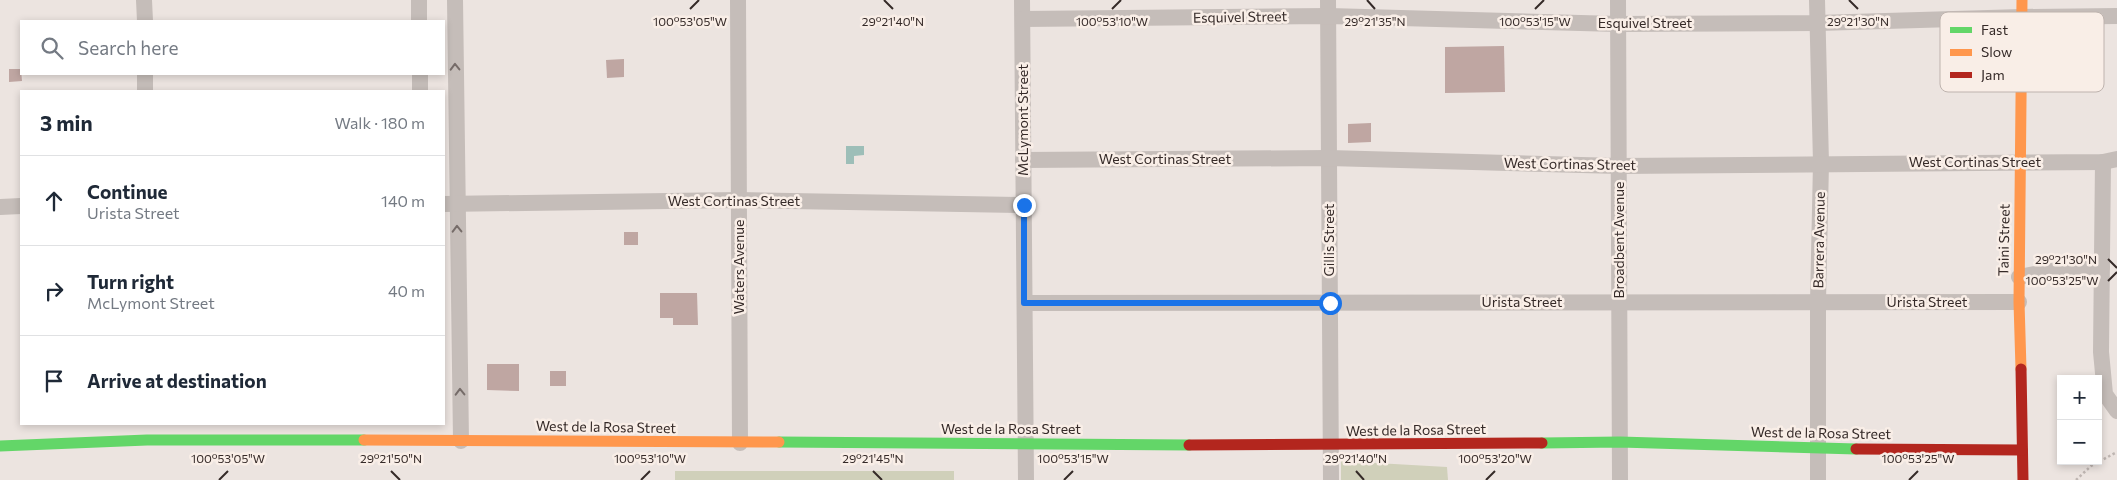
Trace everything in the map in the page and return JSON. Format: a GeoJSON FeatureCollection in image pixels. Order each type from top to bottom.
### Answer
{"type":"FeatureCollection","features":[{"type":"Feature","properties":{"kind":"street"},"geometry":{"type":"LineString","coordinates":[[144,0],[145,20]]}},
{"type":"Feature","properties":{"kind":"street"},"geometry":{"type":"LineString","coordinates":[[419,0],[419,20]]}},
{"type":"Feature","properties":{"kind":"street"},"geometry":{"type":"LineString","coordinates":[[455,0],[450,204],[461,441]]}},
{"type":"Feature","properties":{"kind":"street","name":"Waters Avenue"},"geometry":{"type":"LineString","coordinates":[[738,0],[740,443]]}},
{"type":"Feature","properties":{"kind":"street","name":"McLymont Street"},"geometry":{"type":"LineString","coordinates":[[1022,0],[1026,480]]}},
{"type":"Feature","properties":{"kind":"street","name":"Broadbent Avenue"},"geometry":{"type":"LineString","coordinates":[[1618,0],[1620,480]]}},
{"type":"Feature","properties":{"kind":"street","name":"Barrera Avenue"},"geometry":{"type":"LineString","coordinates":[[1817,0],[1821,163],[1818,302],[1818,480]]}},
{"type":"Feature","properties":{"kind":"street","name":"Esquivel Street"},"geometry":{"type":"LineString","coordinates":[[1022,19],[1328,8],[1618,24],[1817,23],[1940,19]]}},
{"type":"Feature","properties":{"kind":"street","name":"Gillis Street"},"geometry":{"type":"LineString","coordinates":[[1328,8],[1331,480]]}},
{"type":"Feature","properties":{"kind":"street","name":"Esquivel Street"},"geometry":{"type":"LineString","coordinates":[[2104,16],[2117,16]]}},
{"type":"Feature","properties":{"kind":"street"},"geometry":{"type":"LineString","coordinates":[[145,75],[145,90]]}},
{"type":"Feature","properties":{"kind":"street"},"geometry":{"type":"LineString","coordinates":[[420,75],[420,90]]}},
{"type":"Feature","properties":{"kind":"street","name":"Taini Street"},"geometry":{"type":"LineString","coordinates":[[2021,92],[2019,302],[2023,480]]}},
{"type":"Feature","properties":{"kind":"street","name":"West Cortinas Street"},"geometry":{"type":"LineString","coordinates":[[1024,160],[1329,158],[1618,166],[2110,160]]}},
{"type":"Feature","properties":{"kind":"street"},"geometry":{"type":"LineString","coordinates":[[2110,160],[2102,267],[2101,352],[2106,394],[2117,411]]}},
{"type":"Feature","properties":{"kind":"street","name":"West Cortinas Street"},"geometry":{"type":"LineString","coordinates":[[450,204],[739,200],[1024,205]]}},
{"type":"Feature","properties":{"kind":"street"},"geometry":{"type":"LineString","coordinates":[[0,207],[20,206]]}},
{"type":"Feature","properties":{"kind":"street"},"geometry":{"type":"LineString","coordinates":[[2019,277],[2051,271],[2102,267]]}},
{"type":"Feature","properties":{"kind":"street","name":"Urista Street"},"geometry":{"type":"LineString","coordinates":[[1024,303],[2019,302]]}},
{"type":"Feature","properties":{"kind":"street"},"geometry":{"type":"LineString","coordinates":[[147,425],[147,440]]}},
{"type":"Feature","properties":{"kind":"street","name":"West de la Rosa Street"},"geometry":{"type":"LineString","coordinates":[[0,446],[423,432],[461,441],[1330,446],[1620,442],[1818,449],[2022,450]]}},
{"type":"Feature","properties":{"kind":"path"},"geometry":{"type":"LineString","coordinates":[[2076,480],[2091,466],[2117,452]]}},
{"type":"Feature","properties":{"kind":"green space"},"geometry":{"type":"Polygon","coordinates":[[[1341,461],[1447,467],[1448,480],[1341,480],[1341,461]]]}},
{"type":"Feature","properties":{"kind":"green space"},"geometry":{"type":"Polygon","coordinates":[[[675,471],[954,471],[954,480],[675,480],[675,471]]]}},
{"type":"Feature","properties":{"kind":"water"},"geometry":{"type":"Polygon","coordinates":[[[846,146],[864,146],[864,155],[854,156],[854,164],[846,164],[846,146]]]}},
{"type":"Feature","properties":{"kind":"building"},"geometry":{"type":"Polygon","coordinates":[[[1504,46],[1505,92],[1445,93],[1445,47],[1504,46]]]}},
{"type":"Feature","properties":{"kind":"building"},"geometry":{"type":"Polygon","coordinates":[[[624,59],[624,77],[607,78],[606,60],[624,59]]]}},
{"type":"Feature","properties":{"kind":"building"},"geometry":{"type":"Polygon","coordinates":[[[9,69],[20,69],[22,81],[9,82],[9,69]]]}},
{"type":"Feature","properties":{"kind":"building"},"geometry":{"type":"Polygon","coordinates":[[[1371,123],[1371,142],[1348,143],[1348,124],[1371,123]]]}},
{"type":"Feature","properties":{"kind":"building"},"geometry":{"type":"Polygon","coordinates":[[[624,232],[638,232],[638,245],[624,245],[624,232]]]}},
{"type":"Feature","properties":{"kind":"building"},"geometry":{"type":"Polygon","coordinates":[[[660,293],[697,293],[698,325],[673,325],[673,318],[660,318],[660,293]]]}},
{"type":"Feature","properties":{"kind":"building"},"geometry":{"type":"Polygon","coordinates":[[[487,364],[519,364],[519,391],[487,390],[487,364]]]}},
{"type":"Feature","properties":{"kind":"building"},"geometry":{"type":"Polygon","coordinates":[[[550,371],[566,371],[566,386],[550,386],[550,371]]]}},
{"type":"Feature","properties":{"kind":"traffic: fast"},"geometry":{"type":"LineString","coordinates":[[0,446],[147,440],[364,440]]}},
{"type":"Feature","properties":{"kind":"traffic: fast"},"geometry":{"type":"LineString","coordinates":[[779,442],[1189,445]]}},
{"type":"Feature","properties":{"kind":"traffic: fast"},"geometry":{"type":"LineString","coordinates":[[1542,443],[1620,442],[1856,449]]}},
{"type":"Feature","properties":{"kind":"traffic: slow"},"geometry":{"type":"LineString","coordinates":[[2022,0],[2022,12]]}},
{"type":"Feature","properties":{"kind":"traffic: slow"},"geometry":{"type":"LineString","coordinates":[[2021,92],[2019,302],[2021,369]]}},
{"type":"Feature","properties":{"kind":"traffic: slow"},"geometry":{"type":"LineString","coordinates":[[364,440],[779,442]]}},
{"type":"Feature","properties":{"kind":"traffic: jam"},"geometry":{"type":"LineString","coordinates":[[2021,369],[2023,480]]}},
{"type":"Feature","properties":{"kind":"traffic: jam"},"geometry":{"type":"LineString","coordinates":[[1189,445],[1542,443]]}},
{"type":"Feature","properties":{"kind":"traffic: jam"},"geometry":{"type":"LineString","coordinates":[[1856,449],[2022,450]]}},
{"type":"Feature","properties":{"kind":"route"},"geometry":{"type":"LineString","coordinates":[[1024,205],[1024,303],[1330,303]]}}]}
